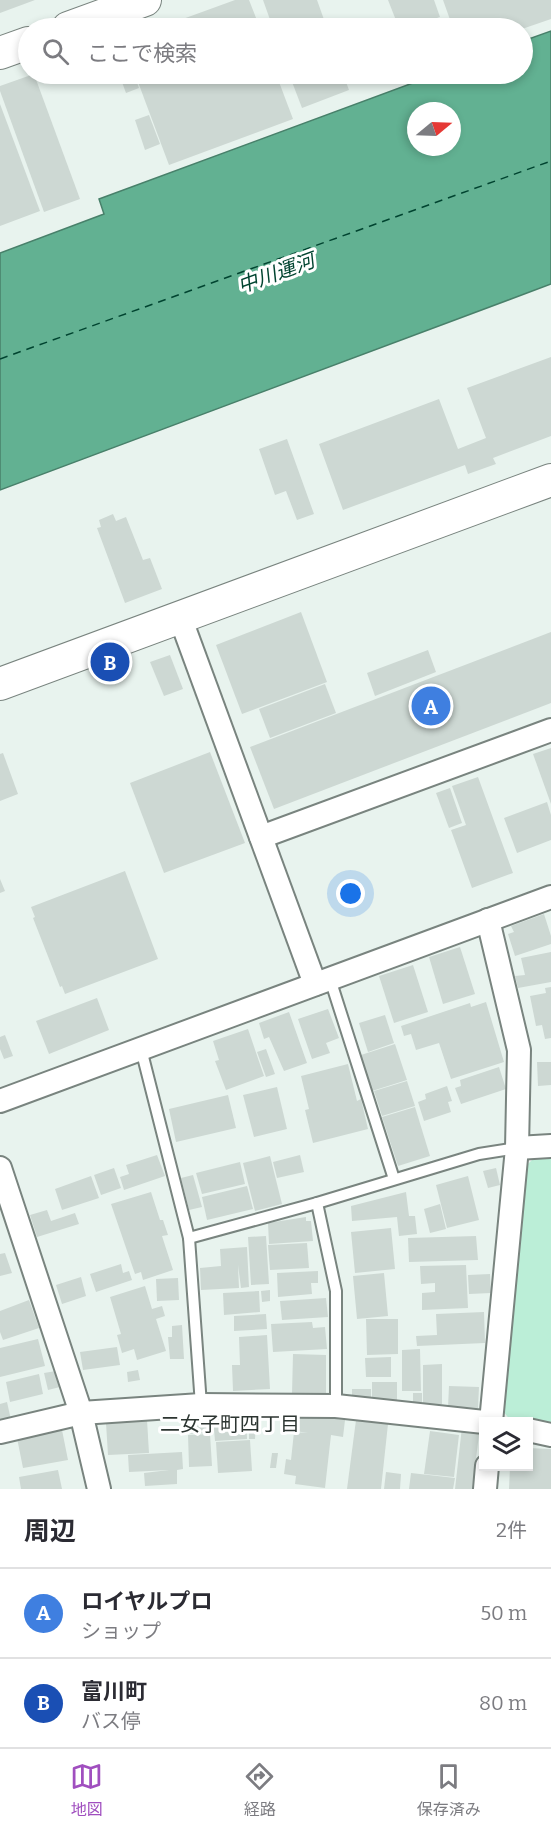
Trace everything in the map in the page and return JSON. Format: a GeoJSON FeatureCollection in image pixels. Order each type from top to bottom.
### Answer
{"type":"FeatureCollection","features":[{"type":"Feature","properties":{"kind":"street"},"geometry":{"type":"LineString","coordinates":[[96,18],[145,0]]}},
{"type":"Feature","properties":{"kind":"street"},"geometry":{"type":"LineString","coordinates":[[0,53],[18,47]]}},
{"type":"Feature","properties":{"kind":"street"},"geometry":{"type":"LineString","coordinates":[[0,684],[551,480]]}},
{"type":"Feature","properties":{"kind":"street"},"geometry":{"type":"LineString","coordinates":[[180,617],[261,837],[323,982]]}},
{"type":"Feature","properties":{"kind":"street"},"geometry":{"type":"LineString","coordinates":[[261,837],[551,730]]}},
{"type":"Feature","properties":{"kind":"street"},"geometry":{"type":"LineString","coordinates":[[0,1101],[551,897]]}},
{"type":"Feature","properties":{"kind":"street"},"geometry":{"type":"LineString","coordinates":[[488,920],[519,1050],[517,1148],[490,1417]]}},
{"type":"Feature","properties":{"kind":"street"},"geometry":{"type":"LineString","coordinates":[[517,1148],[551,1146]]}},
{"type":"Feature","properties":{"kind":"street"},"geometry":{"type":"LineString","coordinates":[[0,1168],[81,1413],[99,1489]]}},
{"type":"Feature","properties":{"kind":"street"},"geometry":{"type":"LineString","coordinates":[[0,1432],[81,1413],[201,1405],[336,1406],[479,1422]]}},
{"type":"Feature","properties":{"kind":"street"},"geometry":{"type":"LineString","coordinates":[[533,1431],[551,1435]]}},
{"type":"Feature","properties":{"kind":"street"},"geometry":{"type":"LineString","coordinates":[[485,1489],[487,1471]]}},
{"type":"Feature","properties":{"kind":"lane"},"geometry":{"type":"LineString","coordinates":[[323,982],[394,1179]]}},
{"type":"Feature","properties":{"kind":"lane"},"geometry":{"type":"LineString","coordinates":[[141,1049],[189,1238],[201,1405]]}},
{"type":"Feature","properties":{"kind":"lane"},"geometry":{"type":"LineString","coordinates":[[189,1238],[317,1203],[479,1154],[517,1148]]}},
{"type":"Feature","properties":{"kind":"lane"},"geometry":{"type":"LineString","coordinates":[[317,1203],[336,1291],[336,1406]]}},
{"type":"Feature","properties":{"kind":"shaded area"},"geometry":{"type":"Polygon","coordinates":[[[535,1157],[551,1158],[551,1429],[533,1424],[533,1417],[508,1417],[503,1411],[526,1166],[535,1157]]]}},
{"type":"Feature","properties":{"kind":"water","name":"中川運河"},"geometry":{"type":"Polygon","coordinates":[[[551,31],[551,284],[0,490],[0,253],[104,214],[99,199],[410,84],[533,84],[533,37],[551,31]]]}},
{"type":"Feature","properties":{"kind":"building"},"geometry":{"type":"Polygon","coordinates":[[[0,0],[35,0],[0,13],[0,0]]]}},
{"type":"Feature","properties":{"kind":"building"},"geometry":{"type":"Polygon","coordinates":[[[235,0],[249,0],[256,18],[186,18],[235,0]]]}},
{"type":"Feature","properties":{"kind":"building"},"geometry":{"type":"Polygon","coordinates":[[[263,0],[317,0],[323,18],[269,18],[263,0]]]}},
{"type":"Feature","properties":{"kind":"building"},"geometry":{"type":"Polygon","coordinates":[[[388,0],[434,0],[440,17],[437,18],[395,18],[388,0]]]}},
{"type":"Feature","properties":{"kind":"building"},"geometry":{"type":"Polygon","coordinates":[[[443,0],[551,0],[551,19],[533,25],[533,18],[449,18],[443,0]]]}},
{"type":"Feature","properties":{"kind":"building"},"geometry":{"type":"Polygon","coordinates":[[[18,80],[18,84],[38,84],[80,199],[44,212],[0,86],[18,80]]]}},
{"type":"Feature","properties":{"kind":"building"},"geometry":{"type":"Polygon","coordinates":[[[123,84],[138,84],[139,88],[126,93],[123,84]]]}},
{"type":"Feature","properties":{"kind":"building"},"geometry":{"type":"Polygon","coordinates":[[[139,84],[280,84],[293,119],[169,165],[139,84]]]}},
{"type":"Feature","properties":{"kind":"building"},"geometry":{"type":"Polygon","coordinates":[[[293,84],[347,84],[349,90],[302,108],[293,84]]]}},
{"type":"Feature","properties":{"kind":"building"},"geometry":{"type":"Polygon","coordinates":[[[0,104],[40,211],[0,226],[0,104]]]}},
{"type":"Feature","properties":{"kind":"building"},"geometry":{"type":"Polygon","coordinates":[[[149,115],[160,144],[145,150],[135,120],[149,115]]]}},
{"type":"Feature","properties":{"kind":"building"},"geometry":{"type":"Polygon","coordinates":[[[551,357],[551,436],[493,458],[496,464],[468,474],[465,465],[343,510],[319,444],[439,399],[458,449],[486,438],[467,388],[551,357]]]}},
{"type":"Feature","properties":{"kind":"building"},"geometry":{"type":"Polygon","coordinates":[[[287,439],[314,514],[297,520],[286,491],[275,495],[259,449],[287,439]]]}},
{"type":"Feature","properties":{"kind":"building"},"geometry":{"type":"Polygon","coordinates":[[[113,514],[116,521],[126,517],[143,560],[150,558],[162,589],[125,603],[97,528],[101,527],[99,520],[113,514]]]}},
{"type":"Feature","properties":{"kind":"building"},"geometry":{"type":"Polygon","coordinates":[[[301,612],[327,682],[242,714],[216,645],[301,612]]]}},
{"type":"Feature","properties":{"kind":"building"},"geometry":{"type":"Polygon","coordinates":[[[551,632],[551,703],[274,809],[250,747],[551,632]]]}},
{"type":"Feature","properties":{"kind":"building"},"geometry":{"type":"Polygon","coordinates":[[[428,650],[436,672],[375,696],[367,673],[428,650]]]}},
{"type":"Feature","properties":{"kind":"building"},"geometry":{"type":"Polygon","coordinates":[[[170,655],[183,689],[164,696],[150,662],[170,655]]]}},
{"type":"Feature","properties":{"kind":"building"},"geometry":{"type":"Polygon","coordinates":[[[325,684],[336,713],[270,738],[259,709],[325,684]]]}},
{"type":"Feature","properties":{"kind":"building"},"geometry":{"type":"Polygon","coordinates":[[[551,748],[551,804],[533,754],[551,748]]]}},
{"type":"Feature","properties":{"kind":"building"},"geometry":{"type":"Polygon","coordinates":[[[210,752],[245,843],[164,873],[130,783],[210,752]]]}},
{"type":"Feature","properties":{"kind":"building"},"geometry":{"type":"Polygon","coordinates":[[[3,753],[18,794],[0,801],[0,754],[3,753]]]}},
{"type":"Feature","properties":{"kind":"building"},"geometry":{"type":"Polygon","coordinates":[[[478,777],[513,873],[472,888],[451,830],[466,825],[452,786],[478,777]]]}},
{"type":"Feature","properties":{"kind":"building"},"geometry":{"type":"Polygon","coordinates":[[[450,788],[462,823],[449,828],[436,793],[450,788]]]}},
{"type":"Feature","properties":{"kind":"building"},"geometry":{"type":"Polygon","coordinates":[[[547,802],[551,815],[551,840],[517,853],[504,818],[547,802]]]}},
{"type":"Feature","properties":{"kind":"building"},"geometry":{"type":"Polygon","coordinates":[[[125,871],[158,959],[65,994],[62,986],[60,987],[33,918],[35,917],[31,907],[125,871]]]}},
{"type":"Feature","properties":{"kind":"building"},"geometry":{"type":"Polygon","coordinates":[[[0,879],[5,891],[0,893],[0,879]]]}},
{"type":"Feature","properties":{"kind":"building"},"geometry":{"type":"Polygon","coordinates":[[[544,914],[551,936],[551,944],[515,956],[508,934],[514,932],[511,926],[544,914]]]}},
{"type":"Feature","properties":{"kind":"building"},"geometry":{"type":"Polygon","coordinates":[[[460,947],[475,994],[443,1004],[429,957],[460,947]]]}},
{"type":"Feature","properties":{"kind":"building"},"geometry":{"type":"Polygon","coordinates":[[[551,952],[551,982],[518,988],[515,976],[525,975],[521,958],[551,952]]]}},
{"type":"Feature","properties":{"kind":"building"},"geometry":{"type":"Polygon","coordinates":[[[413,965],[428,1012],[394,1023],[379,976],[413,965]]]}},
{"type":"Feature","properties":{"kind":"building"},"geometry":{"type":"Polygon","coordinates":[[[551,987],[551,1038],[545,1039],[542,1025],[536,1026],[530,996],[546,993],[545,988],[551,987]]]}},
{"type":"Feature","properties":{"kind":"building"},"geometry":{"type":"Polygon","coordinates":[[[97,998],[109,1030],[49,1054],[36,1021],[97,998]]]}},
{"type":"Feature","properties":{"kind":"building"},"geometry":{"type":"Polygon","coordinates":[[[486,1002],[504,1062],[451,1079],[439,1043],[416,1050],[411,1034],[404,1036],[401,1026],[470,1003],[471,1007],[486,1002]]]}},
{"type":"Feature","properties":{"kind":"building"},"geometry":{"type":"Polygon","coordinates":[[[328,1009],[339,1038],[326,1043],[330,1053],[312,1059],[298,1019],[328,1009]]]}},
{"type":"Feature","properties":{"kind":"building"},"geometry":{"type":"Polygon","coordinates":[[[289,1012],[307,1063],[284,1071],[269,1037],[264,1039],[259,1023],[289,1012]]]}},
{"type":"Feature","properties":{"kind":"building"},"geometry":{"type":"Polygon","coordinates":[[[385,1015],[394,1043],[368,1052],[359,1023],[385,1015]]]}},
{"type":"Feature","properties":{"kind":"building"},"geometry":{"type":"Polygon","coordinates":[[[248,1029],[264,1076],[226,1090],[215,1061],[219,1060],[213,1041],[248,1029]]]}},
{"type":"Feature","properties":{"kind":"building"},"geometry":{"type":"Polygon","coordinates":[[[5,1035],[13,1056],[4,1059],[0,1049],[0,1037],[5,1035]]]}},
{"type":"Feature","properties":{"kind":"building"},"geometry":{"type":"Polygon","coordinates":[[[395,1044],[407,1080],[372,1091],[361,1055],[395,1044]]]}},
{"type":"Feature","properties":{"kind":"building"},"geometry":{"type":"Polygon","coordinates":[[[266,1049],[275,1074],[266,1077],[257,1052],[266,1049]]]}},
{"type":"Feature","properties":{"kind":"building"},"geometry":{"type":"Polygon","coordinates":[[[537,1062],[551,1062],[551,1085],[538,1086],[537,1062]]]}},
{"type":"Feature","properties":{"kind":"building"},"geometry":{"type":"Polygon","coordinates":[[[348,1064],[357,1101],[361,1099],[368,1129],[313,1143],[305,1110],[309,1109],[301,1076],[348,1064]]]}},
{"type":"Feature","properties":{"kind":"building"},"geometry":{"type":"Polygon","coordinates":[[[499,1067],[506,1089],[461,1104],[455,1088],[461,1086],[460,1080],[499,1067]]]}},
{"type":"Feature","properties":{"kind":"building"},"geometry":{"type":"Polygon","coordinates":[[[407,1081],[415,1106],[382,1116],[374,1091],[407,1081]]]}},
{"type":"Feature","properties":{"kind":"building"},"geometry":{"type":"Polygon","coordinates":[[[447,1086],[452,1101],[448,1102],[451,1112],[424,1121],[418,1102],[426,1099],[425,1094],[447,1086]]]}},
{"type":"Feature","properties":{"kind":"building"},"geometry":{"type":"Polygon","coordinates":[[[277,1087],[287,1129],[254,1137],[243,1095],[277,1087]]]}},
{"type":"Feature","properties":{"kind":"building"},"geometry":{"type":"Polygon","coordinates":[[[228,1095],[236,1128],[176,1142],[169,1109],[228,1095]]]}},
{"type":"Feature","properties":{"kind":"building"},"geometry":{"type":"Polygon","coordinates":[[[415,1107],[430,1156],[398,1166],[382,1117],[415,1107]]]}},
{"type":"Feature","properties":{"kind":"building"},"geometry":{"type":"Polygon","coordinates":[[[157,1155],[165,1176],[124,1190],[120,1177],[129,1174],[126,1165],[157,1155]]]}},
{"type":"Feature","properties":{"kind":"building"},"geometry":{"type":"Polygon","coordinates":[[[300,1155],[304,1172],[277,1178],[273,1162],[300,1155]]]}},
{"type":"Feature","properties":{"kind":"building"},"geometry":{"type":"Polygon","coordinates":[[[270,1156],[282,1204],[255,1211],[243,1163],[270,1156]]]}},
{"type":"Feature","properties":{"kind":"building"},"geometry":{"type":"Polygon","coordinates":[[[240,1162],[245,1184],[202,1194],[196,1173],[240,1162]]]}},
{"type":"Feature","properties":{"kind":"building"},"geometry":{"type":"Polygon","coordinates":[[[114,1168],[121,1188],[101,1195],[94,1175],[114,1168]]]}},
{"type":"Feature","properties":{"kind":"building"},"geometry":{"type":"Polygon","coordinates":[[[496,1168],[500,1185],[488,1188],[483,1171],[496,1168]]]}},
{"type":"Feature","properties":{"kind":"building"},"geometry":{"type":"Polygon","coordinates":[[[193,1175],[202,1207],[189,1210],[181,1178],[193,1175]]]}},
{"type":"Feature","properties":{"kind":"building"},"geometry":{"type":"Polygon","coordinates":[[[91,1176],[99,1198],[62,1210],[55,1189],[91,1176]]]}},
{"type":"Feature","properties":{"kind":"building"},"geometry":{"type":"Polygon","coordinates":[[[468,1176],[479,1220],[447,1228],[436,1185],[468,1176]]]}},
{"type":"Feature","properties":{"kind":"building"},"geometry":{"type":"Polygon","coordinates":[[[247,1186],[253,1209],[207,1220],[202,1197],[247,1186]]]}},
{"type":"Feature","properties":{"kind":"building"},"geometry":{"type":"Polygon","coordinates":[[[151,1192],[160,1220],[163,1220],[168,1235],[162,1236],[173,1270],[143,1280],[141,1272],[135,1274],[111,1204],[151,1192]]]}},
{"type":"Feature","properties":{"kind":"building"},"geometry":{"type":"Polygon","coordinates":[[[406,1192],[409,1216],[415,1216],[417,1234],[399,1236],[397,1217],[352,1221],[351,1206],[406,1192]]]}},
{"type":"Feature","properties":{"kind":"building"},"geometry":{"type":"Polygon","coordinates":[[[440,1204],[446,1229],[430,1233],[424,1209],[440,1204]]]}},
{"type":"Feature","properties":{"kind":"building"},"geometry":{"type":"Polygon","coordinates":[[[47,1210],[51,1221],[75,1213],[79,1224],[37,1237],[30,1215],[47,1210]]]}},
{"type":"Feature","properties":{"kind":"building"},"geometry":{"type":"Polygon","coordinates":[[[306,1217],[306,1221],[311,1221],[313,1241],[269,1244],[268,1223],[306,1217]]]}},
{"type":"Feature","properties":{"kind":"building"},"geometry":{"type":"Polygon","coordinates":[[[391,1228],[395,1269],[355,1273],[351,1232],[391,1228]]]}},
{"type":"Feature","properties":{"kind":"building"},"geometry":{"type":"Polygon","coordinates":[[[266,1236],[269,1284],[251,1285],[248,1237],[266,1236]]]}},
{"type":"Feature","properties":{"kind":"building"},"geometry":{"type":"Polygon","coordinates":[[[476,1236],[478,1260],[409,1262],[408,1238],[476,1236]]]}},
{"type":"Feature","properties":{"kind":"building"},"geometry":{"type":"Polygon","coordinates":[[[307,1243],[309,1268],[270,1270],[268,1245],[307,1243]]]}},
{"type":"Feature","properties":{"kind":"building"},"geometry":{"type":"Polygon","coordinates":[[[247,1247],[249,1287],[241,1288],[238,1265],[239,1288],[201,1290],[200,1268],[221,1266],[220,1249],[247,1247]]]}},
{"type":"Feature","properties":{"kind":"building"},"geometry":{"type":"Polygon","coordinates":[[[5,1253],[12,1273],[0,1276],[0,1254],[5,1253]]]}},
{"type":"Feature","properties":{"kind":"building"},"geometry":{"type":"Polygon","coordinates":[[[121,1264],[123,1273],[129,1271],[132,1280],[96,1292],[90,1274],[121,1264]]]}},
{"type":"Feature","properties":{"kind":"building"},"geometry":{"type":"Polygon","coordinates":[[[466,1265],[468,1308],[422,1310],[422,1293],[435,1292],[435,1283],[421,1284],[420,1266],[466,1265]]]}},
{"type":"Feature","properties":{"kind":"building"},"geometry":{"type":"Polygon","coordinates":[[[318,1271],[318,1283],[311,1283],[312,1294],[278,1297],[277,1273],[318,1271]]]}},
{"type":"Feature","properties":{"kind":"building"},"geometry":{"type":"Polygon","coordinates":[[[384,1273],[388,1316],[357,1319],[353,1276],[384,1273]]]}},
{"type":"Feature","properties":{"kind":"building"},"geometry":{"type":"Polygon","coordinates":[[[490,1274],[491,1293],[469,1294],[468,1275],[490,1274]]]}},
{"type":"Feature","properties":{"kind":"building"},"geometry":{"type":"Polygon","coordinates":[[[81,1277],[86,1296],[62,1304],[56,1285],[81,1277]]]}},
{"type":"Feature","properties":{"kind":"building"},"geometry":{"type":"Polygon","coordinates":[[[178,1278],[179,1300],[157,1301],[156,1279],[178,1278]]]}},
{"type":"Feature","properties":{"kind":"building"},"geometry":{"type":"Polygon","coordinates":[[[145,1286],[152,1309],[162,1306],[165,1316],[156,1319],[166,1351],[137,1360],[134,1349],[122,1353],[117,1335],[121,1334],[110,1297],[145,1286]]]}},
{"type":"Feature","properties":{"kind":"building"},"geometry":{"type":"Polygon","coordinates":[[[270,1290],[270,1301],[262,1302],[261,1291],[270,1290]]]}},
{"type":"Feature","properties":{"kind":"building"},"geometry":{"type":"Polygon","coordinates":[[[259,1291],[260,1312],[224,1315],[223,1293],[259,1291]]]}},
{"type":"Feature","properties":{"kind":"building"},"geometry":{"type":"Polygon","coordinates":[[[326,1298],[328,1317],[282,1320],[280,1301],[326,1298]]]}},
{"type":"Feature","properties":{"kind":"building"},"geometry":{"type":"Polygon","coordinates":[[[29,1300],[39,1328],[3,1340],[0,1332],[0,1311],[29,1300]]]}},
{"type":"Feature","properties":{"kind":"building"},"geometry":{"type":"Polygon","coordinates":[[[484,1312],[485,1343],[417,1346],[416,1336],[437,1335],[436,1314],[484,1312]]]}},
{"type":"Feature","properties":{"kind":"building"},"geometry":{"type":"Polygon","coordinates":[[[266,1314],[267,1329],[234,1331],[234,1316],[266,1314]]]}},
{"type":"Feature","properties":{"kind":"building"},"geometry":{"type":"Polygon","coordinates":[[[366,1319],[398,1319],[398,1354],[367,1355],[366,1319]]]}},
{"type":"Feature","properties":{"kind":"building"},"geometry":{"type":"Polygon","coordinates":[[[312,1322],[313,1328],[325,1327],[327,1349],[273,1352],[271,1324],[312,1322]]]}},
{"type":"Feature","properties":{"kind":"building"},"geometry":{"type":"Polygon","coordinates":[[[182,1325],[184,1359],[170,1359],[168,1337],[172,1337],[172,1326],[182,1325]]]}},
{"type":"Feature","properties":{"kind":"building"},"geometry":{"type":"Polygon","coordinates":[[[267,1335],[270,1389],[233,1391],[232,1365],[240,1365],[239,1337],[267,1335]]]}},
{"type":"Feature","properties":{"kind":"building"},"geometry":{"type":"Polygon","coordinates":[[[38,1339],[45,1366],[0,1377],[0,1348],[38,1339]]]}},
{"type":"Feature","properties":{"kind":"building"},"geometry":{"type":"Polygon","coordinates":[[[117,1347],[120,1365],[83,1370],[80,1352],[117,1347]]]}},
{"type":"Feature","properties":{"kind":"building"},"geometry":{"type":"Polygon","coordinates":[[[420,1349],[421,1391],[402,1391],[402,1350],[420,1349]]]}},
{"type":"Feature","properties":{"kind":"building"},"geometry":{"type":"Polygon","coordinates":[[[293,1354],[326,1355],[326,1394],[292,1394],[293,1354]]]}},
{"type":"Feature","properties":{"kind":"building"},"geometry":{"type":"Polygon","coordinates":[[[391,1357],[391,1377],[366,1377],[365,1358],[391,1357]]]}},
{"type":"Feature","properties":{"kind":"building"},"geometry":{"type":"Polygon","coordinates":[[[442,1364],[442,1404],[423,1404],[423,1365],[442,1364]]]}},
{"type":"Feature","properties":{"kind":"building"},"geometry":{"type":"Polygon","coordinates":[[[138,1370],[140,1380],[128,1382],[127,1372],[138,1370]]]}},
{"type":"Feature","properties":{"kind":"building"},"geometry":{"type":"Polygon","coordinates":[[[56,1371],[60,1387],[48,1390],[44,1373],[56,1371]]]}},
{"type":"Feature","properties":{"kind":"building"},"geometry":{"type":"Polygon","coordinates":[[[39,1374],[43,1394],[10,1402],[6,1382],[39,1374]]]}},
{"type":"Feature","properties":{"kind":"building"},"geometry":{"type":"Polygon","coordinates":[[[372,1382],[397,1382],[397,1400],[372,1400],[372,1382]]]}},
{"type":"Feature","properties":{"kind":"building"},"geometry":{"type":"Polygon","coordinates":[[[449,1386],[479,1387],[478,1408],[448,1407],[449,1386]]]}},
{"type":"Feature","properties":{"kind":"building"},"geometry":{"type":"Polygon","coordinates":[[[352,1389],[371,1389],[371,1398],[352,1398],[352,1389]]]}},
{"type":"Feature","properties":{"kind":"building"},"geometry":{"type":"Polygon","coordinates":[[[413,1393],[422,1393],[422,1402],[413,1402],[413,1393]]]}},
{"type":"Feature","properties":{"kind":"building"},"geometry":{"type":"Polygon","coordinates":[[[7,1402],[11,1420],[0,1422],[0,1404],[7,1402]]]}},
{"type":"Feature","properties":{"kind":"building"},"geometry":{"type":"Polygon","coordinates":[[[291,1414],[345,1420],[343,1437],[331,1435],[325,1488],[295,1484],[296,1476],[284,1474],[286,1459],[291,1460],[294,1432],[308,1433],[289,1430],[291,1414]]]}},
{"type":"Feature","properties":{"kind":"building"},"geometry":{"type":"Polygon","coordinates":[[[246,1415],[247,1439],[215,1441],[213,1417],[246,1415]]]}},
{"type":"Feature","properties":{"kind":"building"},"geometry":{"type":"Polygon","coordinates":[[[208,1417],[209,1433],[183,1434],[182,1418],[208,1417]]]}},
{"type":"Feature","properties":{"kind":"building"},"geometry":{"type":"Polygon","coordinates":[[[249,1419],[256,1420],[255,1439],[249,1439],[249,1419]]]}},
{"type":"Feature","properties":{"kind":"building"},"geometry":{"type":"Polygon","coordinates":[[[147,1420],[149,1453],[108,1455],[106,1423],[147,1420]]]}},
{"type":"Feature","properties":{"kind":"building"},"geometry":{"type":"Polygon","coordinates":[[[356,1420],[388,1424],[381,1489],[347,1489],[356,1420]]]}},
{"type":"Feature","properties":{"kind":"building"},"geometry":{"type":"Polygon","coordinates":[[[462,1427],[474,1429],[479,1435],[472,1489],[455,1489],[462,1427]]]}},
{"type":"Feature","properties":{"kind":"building"},"geometry":{"type":"Polygon","coordinates":[[[62,1430],[68,1460],[23,1468],[17,1438],[62,1430]]]}},
{"type":"Feature","properties":{"kind":"building"},"geometry":{"type":"Polygon","coordinates":[[[430,1431],[459,1435],[454,1477],[424,1474],[430,1431]]]}},
{"type":"Feature","properties":{"kind":"building"},"geometry":{"type":"Polygon","coordinates":[[[210,1434],[212,1466],[189,1467],[188,1435],[210,1434]]]}},
{"type":"Feature","properties":{"kind":"building"},"geometry":{"type":"Polygon","coordinates":[[[250,1440],[252,1471],[218,1473],[216,1442],[250,1440]]]}},
{"type":"Feature","properties":{"kind":"building"},"geometry":{"type":"Polygon","coordinates":[[[533,1448],[551,1449],[551,1489],[509,1489],[510,1471],[533,1471],[533,1448]]]}},
{"type":"Feature","properties":{"kind":"building"},"geometry":{"type":"Polygon","coordinates":[[[182,1452],[183,1469],[177,1470],[177,1484],[145,1486],[144,1473],[169,1470],[129,1472],[128,1455],[182,1452]]]}},
{"type":"Feature","properties":{"kind":"building"},"geometry":{"type":"Polygon","coordinates":[[[272,1453],[278,1453],[276,1468],[270,1468],[272,1453]]]}},
{"type":"Feature","properties":{"kind":"building"},"geometry":{"type":"Polygon","coordinates":[[[58,1470],[62,1489],[21,1489],[19,1477],[58,1470]]]}},
{"type":"Feature","properties":{"kind":"building"},"geometry":{"type":"Polygon","coordinates":[[[386,1472],[401,1474],[400,1489],[384,1489],[386,1472]]]}},
{"type":"Feature","properties":{"kind":"building"},"geometry":{"type":"Polygon","coordinates":[[[411,1473],[455,1478],[453,1489],[409,1489],[411,1473]]]}},
{"type":"Feature","properties":{"kind":"ferry route"},"geometry":{"type":"LineString","coordinates":[[0,359],[551,161]]}},
{"type":"Feature","properties":{"kind":"place","name":"富川町"},"geometry":{"type":"Point","coordinates":[110,662]}},
{"type":"Feature","properties":{"kind":"place","name":"ロイヤルプロ"},"geometry":{"type":"Point","coordinates":[431,706]}},
{"type":"Feature","properties":{"kind":"district","name":"二女子町四丁目"},"geometry":{"type":"Point","coordinates":[230,1424]}}]}
